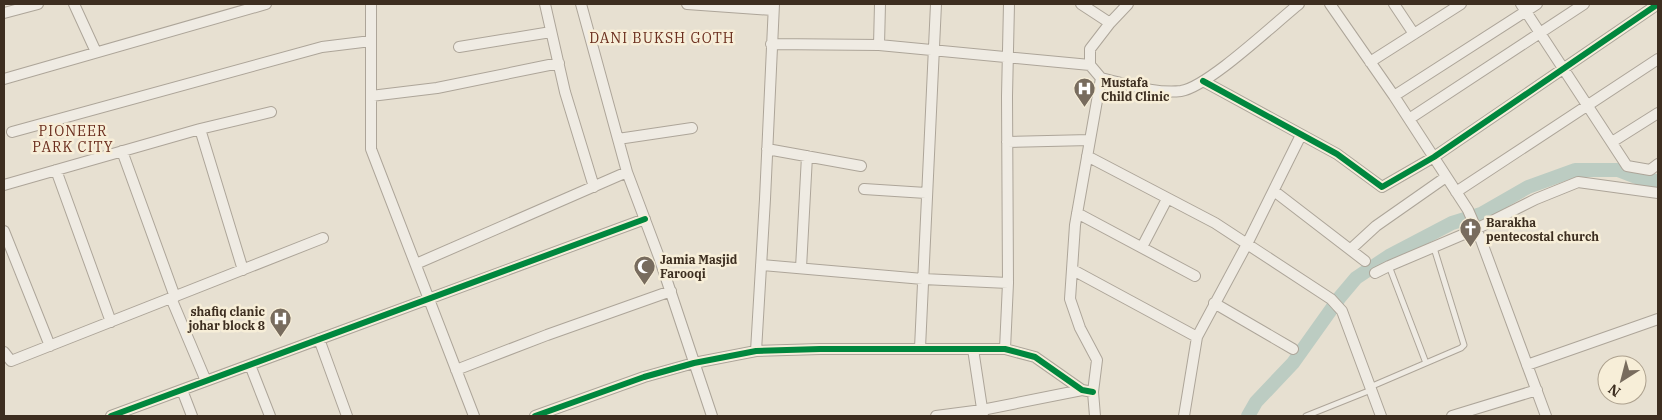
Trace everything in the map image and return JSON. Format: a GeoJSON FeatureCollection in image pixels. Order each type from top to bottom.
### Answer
{"type":"FeatureCollection","features":[{"type":"Feature","properties":{"kind":"street"},"geometry":{"type":"LineString","coordinates":[[4,13],[38,4]]}},
{"type":"Feature","properties":{"kind":"street"},"geometry":{"type":"LineString","coordinates":[[74,4],[96,52]]}},
{"type":"Feature","properties":{"kind":"street"},"geometry":{"type":"LineString","coordinates":[[4,79],[266,4]]}},
{"type":"Feature","properties":{"kind":"street"},"geometry":{"type":"LineString","coordinates":[[371,4],[371,149],[474,416]]}},
{"type":"Feature","properties":{"kind":"street"},"geometry":{"type":"LineString","coordinates":[[545,4],[565,92],[594,187]]}},
{"type":"Feature","properties":{"kind":"street"},"geometry":{"type":"LineString","coordinates":[[581,4],[628,172],[671,291],[712,416]]}},
{"type":"Feature","properties":{"kind":"street"},"geometry":{"type":"LineString","coordinates":[[688,4],[774,7],[756,351]]}},
{"type":"Feature","properties":{"kind":"street"},"geometry":{"type":"LineString","coordinates":[[879,45],[880,4]]}},
{"type":"Feature","properties":{"kind":"street"},"geometry":{"type":"LineString","coordinates":[[920,348],[936,4]]}},
{"type":"Feature","properties":{"kind":"street"},"geometry":{"type":"LineString","coordinates":[[1005,349],[1008,284],[1007,142],[1009,4]]}},
{"type":"Feature","properties":{"kind":"street"},"geometry":{"type":"LineString","coordinates":[[1081,4],[1110,23]]}},
{"type":"Feature","properties":{"kind":"street"},"geometry":{"type":"LineString","coordinates":[[1128,4],[1090,49],[1090,65],[1101,78],[1153,90],[1183,91],[1211,77],[1299,4]]}},
{"type":"Feature","properties":{"kind":"street"},"geometry":{"type":"LineString","coordinates":[[1330,4],[1394,96],[1468,210],[1546,416]]}},
{"type":"Feature","properties":{"kind":"street"},"geometry":{"type":"LineString","coordinates":[[1394,4],[1414,34]]}},
{"type":"Feature","properties":{"kind":"street"},"geometry":{"type":"LineString","coordinates":[[1370,62],[1461,4]]}},
{"type":"Feature","properties":{"kind":"street"},"geometry":{"type":"LineString","coordinates":[[1394,96],[1523,7],[1537,4]]}},
{"type":"Feature","properties":{"kind":"street"},"geometry":{"type":"LineString","coordinates":[[1409,119],[1584,4]]}},
{"type":"Feature","properties":{"kind":"street"},"geometry":{"type":"LineString","coordinates":[[1203,81],[1337,154],[1382,187],[1434,157],[1658,4]]}},
{"type":"Feature","properties":{"kind":"street"},"geometry":{"type":"LineString","coordinates":[[1523,7],[1627,166],[1650,170],[1658,164]]}},
{"type":"Feature","properties":{"kind":"street"},"geometry":{"type":"LineString","coordinates":[[459,47],[551,32]]}},
{"type":"Feature","properties":{"kind":"street"},"geometry":{"type":"LineString","coordinates":[[12,132],[322,47],[371,41]]}},
{"type":"Feature","properties":{"kind":"street"},"geometry":{"type":"LineString","coordinates":[[771,44],[879,45],[1090,65]]}},
{"type":"Feature","properties":{"kind":"street"},"geometry":{"type":"LineString","coordinates":[[1456,192],[1658,59]]}},
{"type":"Feature","properties":{"kind":"street"},"geometry":{"type":"LineString","coordinates":[[371,96],[438,88],[558,63]]}},
{"type":"Feature","properties":{"kind":"street"},"geometry":{"type":"LineString","coordinates":[[1095,416],[1093,392],[1097,360],[1080,328],[1070,299],[1075,225],[1101,78]]}},
{"type":"Feature","properties":{"kind":"street"},"geometry":{"type":"LineString","coordinates":[[4,185],[200,129],[271,112]]}},
{"type":"Feature","properties":{"kind":"street"},"geometry":{"type":"LineString","coordinates":[[1612,142],[1658,114]]}},
{"type":"Feature","properties":{"kind":"street"},"geometry":{"type":"LineString","coordinates":[[618,139],[692,128]]}},
{"type":"Feature","properties":{"kind":"street"},"geometry":{"type":"LineString","coordinates":[[200,129],[243,270]]}},
{"type":"Feature","properties":{"kind":"street"},"geometry":{"type":"LineString","coordinates":[[1184,416],[1197,337],[1247,244],[1301,135]]}},
{"type":"Feature","properties":{"kind":"street"},"geometry":{"type":"LineString","coordinates":[[1007,142],[1090,140]]}},
{"type":"Feature","properties":{"kind":"street"},"geometry":{"type":"LineString","coordinates":[[767,150],[861,166]]}},
{"type":"Feature","properties":{"kind":"street"},"geometry":{"type":"LineString","coordinates":[[122,151],[173,298],[206,381]]}},
{"type":"Feature","properties":{"kind":"street"},"geometry":{"type":"LineString","coordinates":[[801,268],[807,156]]}},
{"type":"Feature","properties":{"kind":"street"},"geometry":{"type":"LineString","coordinates":[[1087,156],[1215,223],[1331,299],[1342,312],[1381,416]]}},
{"type":"Feature","properties":{"kind":"street"},"geometry":{"type":"LineString","coordinates":[[56,170],[111,322]]}},
{"type":"Feature","properties":{"kind":"street"},"geometry":{"type":"LineString","coordinates":[[416,264],[628,172]]}},
{"type":"Feature","properties":{"kind":"street"},"geometry":{"type":"LineString","coordinates":[[1351,250],[1376,226],[1446,177]]}},
{"type":"Feature","properties":{"kind":"street"},"geometry":{"type":"LineString","coordinates":[[1375,274],[1536,199],[1578,182],[1658,193]]}},
{"type":"Feature","properties":{"kind":"street"},"geometry":{"type":"LineString","coordinates":[[864,189],[926,193]]}},
{"type":"Feature","properties":{"kind":"street"},"geometry":{"type":"LineString","coordinates":[[1274,191],[1365,261]]}},
{"type":"Feature","properties":{"kind":"street"},"geometry":{"type":"LineString","coordinates":[[1142,247],[1167,198]]}},
{"type":"Feature","properties":{"kind":"street"},"geometry":{"type":"LineString","coordinates":[[1077,213],[1195,276]]}},
{"type":"Feature","properties":{"kind":"street"},"geometry":{"type":"LineString","coordinates":[[111,416],[645,219]]}},
{"type":"Feature","properties":{"kind":"street"},"geometry":{"type":"LineString","coordinates":[[4,232],[50,346]]}},
{"type":"Feature","properties":{"kind":"street"},"geometry":{"type":"LineString","coordinates":[[4,352],[11,361],[323,238]]}},
{"type":"Feature","properties":{"kind":"street"},"geometry":{"type":"LineString","coordinates":[[761,265],[923,279],[1008,284]]}},
{"type":"Feature","properties":{"kind":"street"},"geometry":{"type":"LineString","coordinates":[[1072,270],[1197,337]]}},
{"type":"Feature","properties":{"kind":"street"},"geometry":{"type":"LineString","coordinates":[[456,370],[547,334],[671,291]]}},
{"type":"Feature","properties":{"kind":"street"},"geometry":{"type":"LineString","coordinates":[[1214,303],[1293,349]]}},
{"type":"Feature","properties":{"kind":"street"},"geometry":{"type":"LineString","coordinates":[[1527,365],[1658,319]]}},
{"type":"Feature","properties":{"kind":"street"},"geometry":{"type":"LineString","coordinates":[[319,339],[347,416]]}},
{"type":"Feature","properties":{"kind":"street"},"geometry":{"type":"LineString","coordinates":[[535,416],[644,377],[694,363],[756,351],[820,348],[1005,349],[1035,357],[1082,390]]}},
{"type":"Feature","properties":{"kind":"street"},"geometry":{"type":"LineString","coordinates":[[974,349],[983,413]]}},
{"type":"Feature","properties":{"kind":"street"},"geometry":{"type":"LineString","coordinates":[[250,365],[270,416]]}},
{"type":"Feature","properties":{"kind":"street"},"geometry":{"type":"LineString","coordinates":[[182,390],[192,416]]}},
{"type":"Feature","properties":{"kind":"street"},"geometry":{"type":"LineString","coordinates":[[936,416],[983,413],[1082,390],[1093,392]]}},
{"type":"Feature","properties":{"kind":"street"},"geometry":{"type":"LineString","coordinates":[[1452,416],[1537,390]]}},
{"type":"Feature","properties":{"kind":"lane"},"geometry":{"type":"LineString","coordinates":[[1306,416],[1461,348],[1464,343],[1434,248]]}},
{"type":"Feature","properties":{"kind":"lane"},"geometry":{"type":"LineString","coordinates":[[1389,266],[1426,363]]}},
{"type":"Feature","properties":{"kind":"waterway"},"geometry":{"type":"LineString","coordinates":[[1248,416],[1256,402],[1293,363],[1340,297],[1356,278],[1389,256],[1452,223],[1481,214],[1528,187],[1575,170],[1618,170],[1644,180],[1658,181]]}},
{"type":"Feature","properties":{"kind":"cycle path"},"geometry":{"type":"LineString","coordinates":[[1203,81],[1337,154],[1382,187],[1434,157],[1658,4]]}},
{"type":"Feature","properties":{"kind":"cycle path"},"geometry":{"type":"LineString","coordinates":[[111,416],[645,219]]}},
{"type":"Feature","properties":{"kind":"cycle path"},"geometry":{"type":"LineString","coordinates":[[535,416],[644,377],[694,363],[756,351],[1005,349],[1035,357],[1082,390],[1093,392]]}},
{"type":"Feature","properties":{"kind":"place","name":"Mustafa Child Clinic"},"geometry":{"type":"Point","coordinates":[1085,108]}},
{"type":"Feature","properties":{"kind":"place","name":"Barakha pentecostal church"},"geometry":{"type":"Point","coordinates":[1470,248]}},
{"type":"Feature","properties":{"kind":"place","name":"Jamia Masjid Farooqi"},"geometry":{"type":"Point","coordinates":[644,285]}},
{"type":"Feature","properties":{"kind":"place","name":"shafiq clanic johar block 8"},"geometry":{"type":"Point","coordinates":[281,337]}},
{"type":"Feature","properties":{"kind":"district","name":"DANI BUKSH GOTH"},"geometry":{"type":"Point","coordinates":[662,38]}},
{"type":"Feature","properties":{"kind":"district","name":"PIONEER PARK CITY"},"geometry":{"type":"Point","coordinates":[73,140]}}]}
